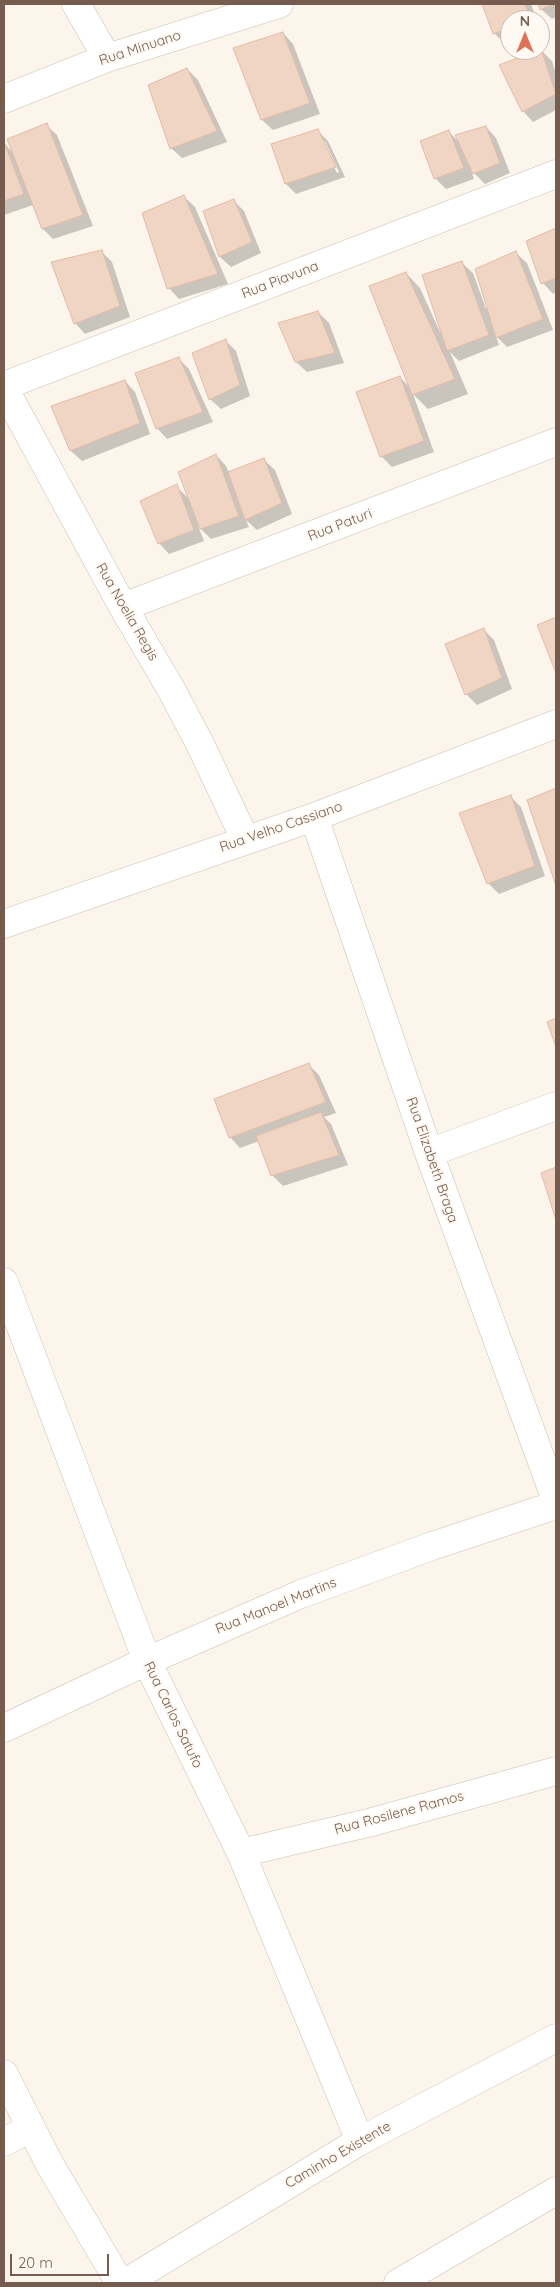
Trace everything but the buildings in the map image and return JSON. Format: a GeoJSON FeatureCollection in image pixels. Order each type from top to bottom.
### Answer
{"type":"FeatureCollection","features":[{"type":"Feature","properties":{"kind":"street"},"geometry":{"type":"LineString","coordinates":[[76,4],[107,58]]}},
{"type":"Feature","properties":{"kind":"street","name":"Rua Minuano"},"geometry":{"type":"LineString","coordinates":[[4,99],[107,58],[279,4]]}},
{"type":"Feature","properties":{"kind":"street","name":"Rua Piavuna"},"geometry":{"type":"LineString","coordinates":[[4,386],[556,174]]}},
{"type":"Feature","properties":{"kind":"street","name":"Rua Noelia Regis"},"geometry":{"type":"LineString","coordinates":[[4,386],[123,607],[188,720],[245,839]]}},
{"type":"Feature","properties":{"kind":"street","name":"Rua Paturi"},"geometry":{"type":"LineString","coordinates":[[123,607],[556,442]]}},
{"type":"Feature","properties":{"kind":"street","name":"Rua Velho Cassiano"},"geometry":{"type":"LineString","coordinates":[[4,924],[245,839],[314,817],[556,724]]}},
{"type":"Feature","properties":{"kind":"street","name":"Rua Elizabeth Braga"},"geometry":{"type":"LineString","coordinates":[[314,817],[429,1153],[556,1500]]}},
{"type":"Feature","properties":{"kind":"street"},"geometry":{"type":"LineString","coordinates":[[429,1153],[556,1106]]}},
{"type":"Feature","properties":{"kind":"street","name":"Rua Carlos Satufo"},"geometry":{"type":"LineString","coordinates":[[4,1282],[146,1661],[241,1853],[360,2141]]}},
{"type":"Feature","properties":{"kind":"street","name":"Rua Manoel Martins"},"geometry":{"type":"LineString","coordinates":[[4,1728],[146,1661],[301,1594],[432,1546],[556,1505]]}},
{"type":"Feature","properties":{"kind":"street","name":"Rua Rosilene Ramos"},"geometry":{"type":"LineString","coordinates":[[241,1853],[372,1822],[556,1771]]}},
{"type":"Feature","properties":{"kind":"street","name":"Caminho Existente"},"geometry":{"type":"LineString","coordinates":[[125,2283],[360,2141],[556,2038]]}},
{"type":"Feature","properties":{"kind":"street"},"geometry":{"type":"LineString","coordinates":[[4,2074],[73,2205],[120,2283]]}},
{"type":"Feature","properties":{"kind":"street"},"geometry":{"type":"LineString","coordinates":[[4,2142],[31,2128]]}},
{"type":"Feature","properties":{"kind":"street"},"geometry":{"type":"LineString","coordinates":[[398,2283],[556,2191]]}}]}
